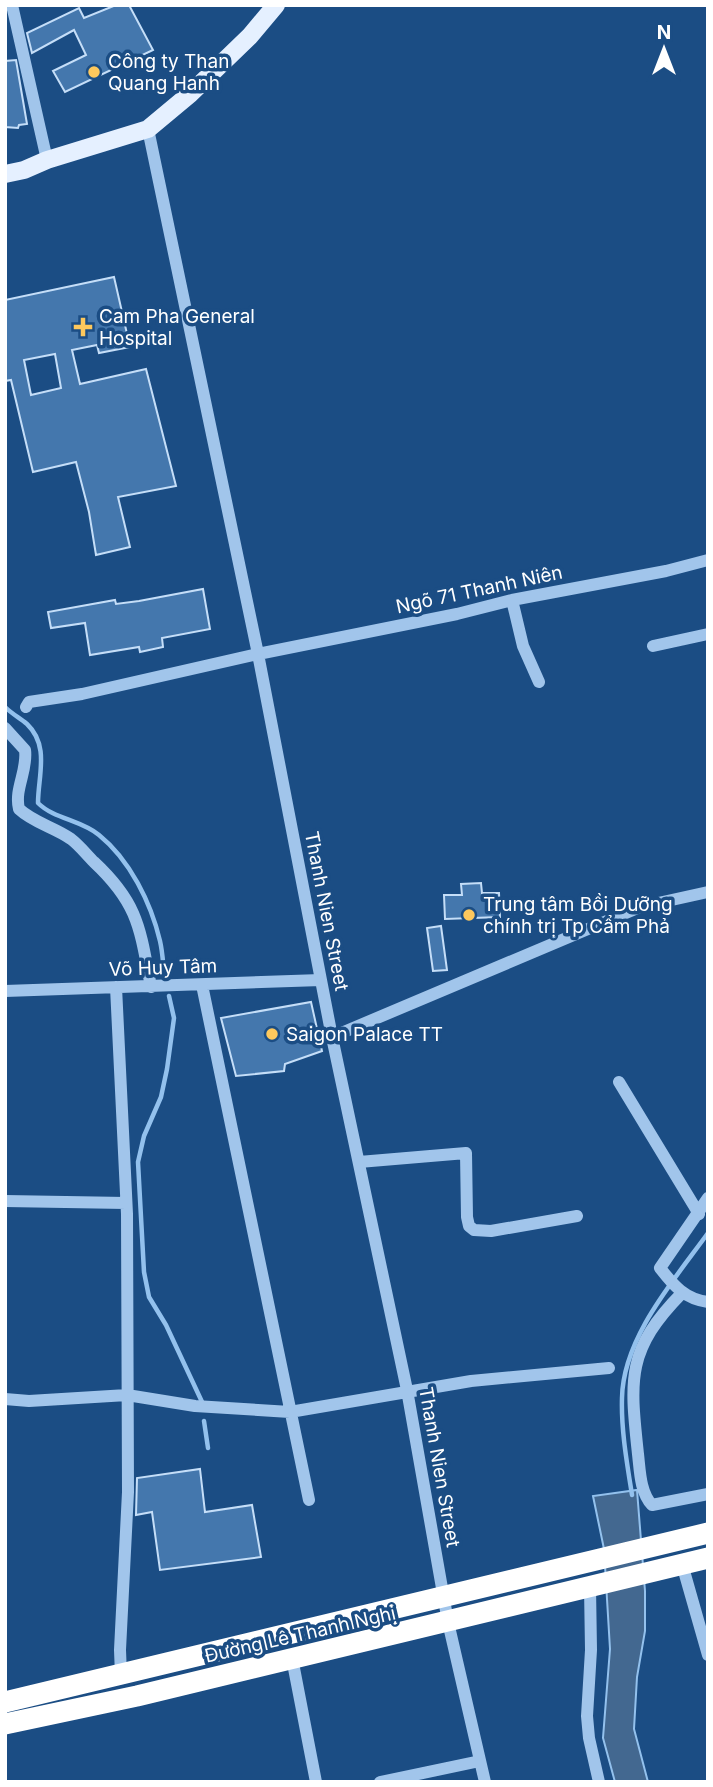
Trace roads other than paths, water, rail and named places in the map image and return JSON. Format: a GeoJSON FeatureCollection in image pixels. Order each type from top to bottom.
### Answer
{"type":"FeatureCollection","features":[{"type":"Feature","properties":{"kind":"highway","name":"Đường Lê Thanh Nghị"},"geometry":{"type":"LineString","coordinates":[[5,1702],[708,1534]]}},
{"type":"Feature","properties":{"kind":"highway"},"geometry":{"type":"LineString","coordinates":[[682,1564],[708,1558]]}},
{"type":"Feature","properties":{"kind":"highway","name":"Đường Lê Thanh Nghị"},"geometry":{"type":"LineString","coordinates":[[5,1724],[137,1696],[682,1564]]}},
{"type":"Feature","properties":{"kind":"main road"},"geometry":{"type":"LineString","coordinates":[[5,174],[148,129],[190,94],[250,36],[276,5]]}},
{"type":"Feature","properties":{"kind":"street"},"geometry":{"type":"LineString","coordinates":[[12,5],[47,160]]}},
{"type":"Feature","properties":{"kind":"street","name":"Thanh Nien Street"},"geometry":{"type":"LineString","coordinates":[[148,129],[258,654],[332,1037],[407,1390],[448,1622],[485,1782]]}},
{"type":"Feature","properties":{"kind":"street","name":"Ngõ 71 Thanh Niên"},"geometry":{"type":"LineString","coordinates":[[26,707],[29,702],[82,694],[258,654],[457,614],[512,600],[666,571],[708,560]]}},
{"type":"Feature","properties":{"kind":"street"},"geometry":{"type":"LineString","coordinates":[[512,600],[523,646],[539,682]]}},
{"type":"Feature","properties":{"kind":"street"},"geometry":{"type":"LineString","coordinates":[[653,646],[708,635]]}},
{"type":"Feature","properties":{"kind":"street"},"geometry":{"type":"LineString","coordinates":[[5,728],[26,754],[18,793],[19,809],[28,817],[70,839],[118,886],[137,920],[151,987]]}},
{"type":"Feature","properties":{"kind":"street"},"geometry":{"type":"LineString","coordinates":[[332,1037],[640,907],[708,892]]}},
{"type":"Feature","properties":{"kind":"street","name":"Võ Huy Tâm"},"geometry":{"type":"LineString","coordinates":[[5,991],[321,980]]}},
{"type":"Feature","properties":{"kind":"street"},"geometry":{"type":"LineString","coordinates":[[202,985],[309,1500]]}},
{"type":"Feature","properties":{"kind":"street"},"geometry":{"type":"LineString","coordinates":[[116,987],[126,1203],[128,1492],[121,1675]]}},
{"type":"Feature","properties":{"kind":"street"},"geometry":{"type":"LineString","coordinates":[[620,1082],[699,1214]]}},
{"type":"Feature","properties":{"kind":"street"},"geometry":{"type":"LineString","coordinates":[[359,1162],[466,1153],[467,1217],[469,1226],[474,1230],[491,1231],[577,1216]]}},
{"type":"Feature","properties":{"kind":"street"},"geometry":{"type":"LineString","coordinates":[[708,1198],[664,1273],[690,1298],[708,1302]]}},
{"type":"Feature","properties":{"kind":"street"},"geometry":{"type":"LineString","coordinates":[[5,1201],[126,1203]]}},
{"type":"Feature","properties":{"kind":"street"},"geometry":{"type":"LineString","coordinates":[[680,1291],[659,1316],[642,1345],[633,1373],[634,1417],[642,1483],[647,1500],[652,1505],[708,1494]]}},
{"type":"Feature","properties":{"kind":"street"},"geometry":{"type":"LineString","coordinates":[[5,1399],[29,1401],[127,1395],[195,1406],[290,1412],[471,1381],[609,1368]]}},
{"type":"Feature","properties":{"kind":"street"},"geometry":{"type":"LineString","coordinates":[[682,1564],[708,1655]]}},
{"type":"Feature","properties":{"kind":"street"},"geometry":{"type":"LineString","coordinates":[[597,1585],[587,1716],[599,1782]]}},
{"type":"Feature","properties":{"kind":"street"},"geometry":{"type":"LineString","coordinates":[[292,1658],[316,1782]]}},
{"type":"Feature","properties":{"kind":"street"},"geometry":{"type":"LineString","coordinates":[[380,1782],[480,1761]]}},
{"type":"Feature","properties":{"kind":"water"},"geometry":{"type":"Polygon","coordinates":[[[637,1490],[645,1591],[645,1631],[637,1677],[634,1729],[648,1782],[615,1782],[603,1738],[610,1649],[604,1549],[593,1496],[637,1490]]]}},
{"type":"Feature","properties":{"kind":"waterway"},"geometry":{"type":"LineString","coordinates":[[5,707],[27,724],[38,742],[41,752],[38,803],[52,813],[99,835],[120,857],[138,883],[156,927],[165,979]]}},
{"type":"Feature","properties":{"kind":"waterway"},"geometry":{"type":"LineString","coordinates":[[169,996],[174,1018],[167,1069],[161,1097],[144,1136],[138,1162],[144,1272],[149,1297],[166,1325],[203,1404]]}},
{"type":"Feature","properties":{"kind":"waterway"},"geometry":{"type":"LineString","coordinates":[[632,1495],[622,1422],[622,1398],[631,1354],[666,1290],[708,1233]]}},
{"type":"Feature","properties":{"kind":"waterway"},"geometry":{"type":"LineString","coordinates":[[204,1421],[208,1448]]}},
{"type":"Feature","properties":{"kind":"place","name":"Công ty Than Quang Hanh"},"geometry":{"type":"Point","coordinates":[94,72]}},
{"type":"Feature","properties":{"kind":"place","name":"Cam Pha General Hospital"},"geometry":{"type":"Point","coordinates":[83,327]}},
{"type":"Feature","properties":{"kind":"place","name":"Trung tâm Bồi Dưỡng chính trị Tp Cẩm Phả"},"geometry":{"type":"Point","coordinates":[469,915]}},
{"type":"Feature","properties":{"kind":"place","name":"Saigon Palace TT"},"geometry":{"type":"Point","coordinates":[272,1034]}}]}
